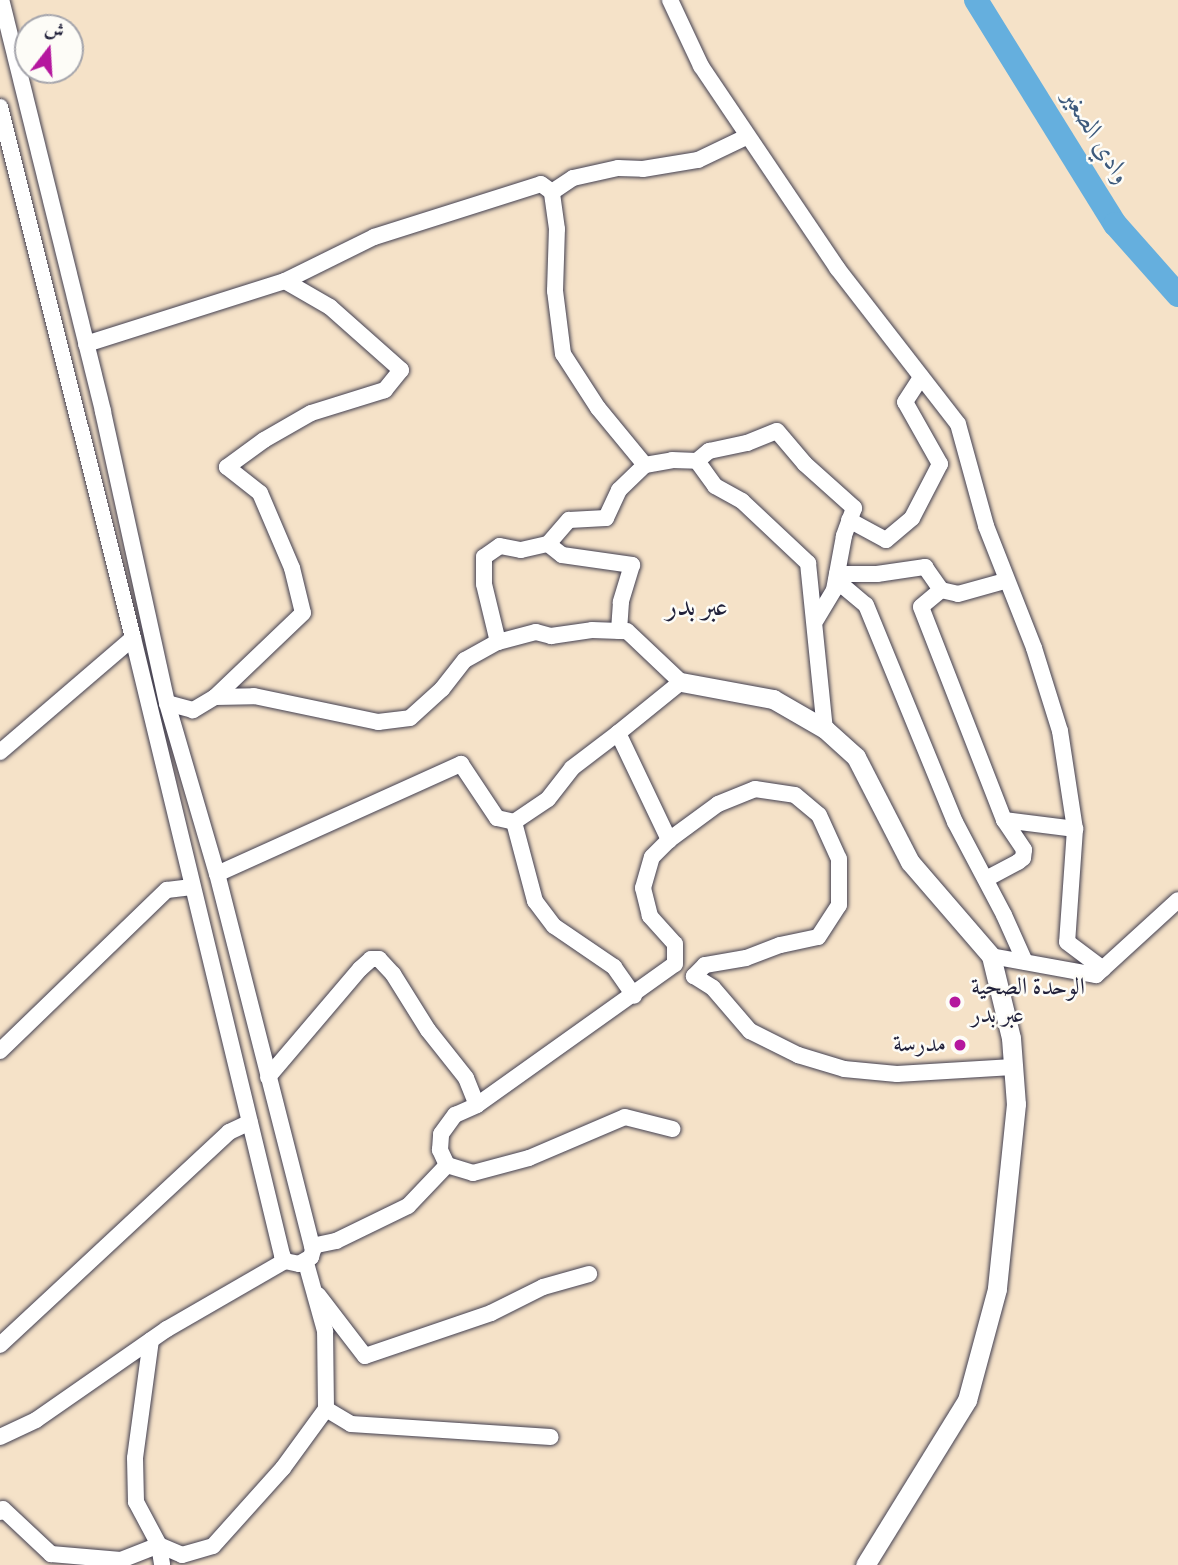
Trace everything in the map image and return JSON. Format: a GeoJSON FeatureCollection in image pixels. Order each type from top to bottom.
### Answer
{"type":"FeatureCollection","features":[{"type":"Feature","properties":{"kind":"street"},"geometry":{"type":"LineString","coordinates":[[0,1437],[36,1420],[151,1340],[285,1261],[299,1265],[306,1262],[311,1257],[312,1246],[216,874],[167,703],[86,344],[1,0]]}},
{"type":"Feature","properties":{"kind":"street"},"geometry":{"type":"LineString","coordinates":[[670,0],[701,66],[837,268],[958,424],[986,526],[1048,690],[1060,731],[1075,828],[1067,943],[1103,969]]}},
{"type":"Feature","properties":{"kind":"street"},"geometry":{"type":"LineString","coordinates":[[0,107],[285,1261]]}},
{"type":"Feature","properties":{"kind":"street"},"geometry":{"type":"LineString","coordinates":[[552,192],[573,178],[618,168],[643,169],[698,160],[748,136]]}},
{"type":"Feature","properties":{"kind":"street"},"geometry":{"type":"LineString","coordinates":[[86,344],[285,281],[374,237],[541,184],[552,192],[557,229],[555,291],[563,354],[598,408],[645,465]]}},
{"type":"Feature","properties":{"kind":"street"},"geometry":{"type":"LineString","coordinates":[[167,703],[193,710],[215,697],[303,613],[292,568],[260,494],[228,467],[264,440],[311,412],[385,390],[401,370],[330,307],[285,281]]}},
{"type":"Feature","properties":{"kind":"street"},"geometry":{"type":"LineString","coordinates":[[849,520],[886,540],[912,518],[940,464],[905,402],[921,376]]}},
{"type":"Feature","properties":{"kind":"street"},"geometry":{"type":"LineString","coordinates":[[498,642],[484,584],[484,557],[500,546],[521,550],[548,544],[569,520],[606,519],[619,489],[645,465],[672,460],[697,461],[709,451],[747,443],[777,431],[805,464],[853,508],[834,590],[816,620]]}},
{"type":"Feature","properties":{"kind":"street"},"geometry":{"type":"LineString","coordinates":[[697,461],[715,486],[742,501],[808,563],[816,620],[825,729]]}},
{"type":"Feature","properties":{"kind":"street"},"geometry":{"type":"LineString","coordinates":[[548,544],[562,555],[632,565],[621,602],[619,631]]}},
{"type":"Feature","properties":{"kind":"street"},"geometry":{"type":"LineString","coordinates":[[836,577],[925,567],[941,590],[958,594],[1005,581]]}},
{"type":"Feature","properties":{"kind":"street"},"geometry":{"type":"LineString","coordinates":[[836,577],[866,605],[955,822],[986,879],[1025,962]]}},
{"type":"Feature","properties":{"kind":"street"},"geometry":{"type":"LineString","coordinates":[[941,590],[921,607],[1004,820],[1024,850],[1023,858],[986,879]]}},
{"type":"Feature","properties":{"kind":"street"},"geometry":{"type":"LineString","coordinates":[[215,697],[254,696],[378,722],[410,718],[442,690],[465,660],[498,642],[536,632],[551,636],[592,630],[627,631],[681,682],[773,699],[825,729],[856,757],[910,862],[990,956],[1011,1038],[1016,1104],[998,1289],[967,1400],[865,1565]]}},
{"type":"Feature","properties":{"kind":"street"},"geometry":{"type":"LineString","coordinates":[[0,752],[133,638]]}},
{"type":"Feature","properties":{"kind":"street"},"geometry":{"type":"LineString","coordinates":[[216,874],[461,764],[497,818],[514,822],[548,799],[572,768],[681,682]]}},
{"type":"Feature","properties":{"kind":"street"},"geometry":{"type":"LineString","coordinates":[[618,733],[669,840]]}},
{"type":"Feature","properties":{"kind":"street"},"geometry":{"type":"LineString","coordinates":[[672,1129],[625,1117],[594,1133],[529,1158],[473,1173],[447,1165],[440,1150],[441,1134],[455,1115],[477,1105],[578,1031],[634,996],[675,964],[675,944],[650,916],[643,888],[652,857],[669,840],[718,804],[755,789],[795,795],[819,815],[839,859],[839,905],[818,937],[780,944],[746,958],[705,965],[696,971],[694,976],[713,988],[750,1031],[798,1055],[844,1069],[897,1074],[1013,1067]]}},
{"type":"Feature","properties":{"kind":"street"},"geometry":{"type":"LineString","coordinates":[[1004,820],[1075,828]]}},
{"type":"Feature","properties":{"kind":"street"},"geometry":{"type":"LineString","coordinates":[[514,822],[535,901],[554,926],[614,967],[634,996]]}},
{"type":"Feature","properties":{"kind":"street"},"geometry":{"type":"LineString","coordinates":[[0,1051],[167,890],[192,887]]}},
{"type":"Feature","properties":{"kind":"street"},"geometry":{"type":"LineString","coordinates":[[990,956],[1096,975],[1178,900]]}},
{"type":"Feature","properties":{"kind":"street"},"geometry":{"type":"LineString","coordinates":[[268,1077],[360,969],[371,959],[379,959],[393,974],[428,1030],[466,1078],[477,1105]]}},
{"type":"Feature","properties":{"kind":"street"},"geometry":{"type":"LineString","coordinates":[[0,1345],[229,1132],[250,1122]]}},
{"type":"Feature","properties":{"kind":"street"},"geometry":{"type":"LineString","coordinates":[[312,1246],[336,1241],[408,1206],[447,1165]]}},
{"type":"Feature","properties":{"kind":"street"},"geometry":{"type":"LineString","coordinates":[[159,1545],[182,1560],[213,1546],[283,1468],[326,1409],[325,1331],[306,1262]]}},
{"type":"Feature","properties":{"kind":"street"},"geometry":{"type":"LineString","coordinates":[[312,1288],[365,1356],[491,1313],[543,1287],[589,1274]]}},
{"type":"Feature","properties":{"kind":"street"},"geometry":{"type":"LineString","coordinates":[[151,1340],[135,1458],[136,1503],[159,1545],[162,1565]]}},
{"type":"Feature","properties":{"kind":"street"},"geometry":{"type":"LineString","coordinates":[[326,1409],[351,1423],[551,1437]]}},
{"type":"Feature","properties":{"kind":"street"},"geometry":{"type":"LineString","coordinates":[[0,1512],[3,1509],[51,1554],[121,1560],[159,1545]]}},
{"type":"Feature","properties":{"kind":"waterway","name":"وادي الصغير"},"geometry":{"type":"LineString","coordinates":[[976,0],[1115,224],[1178,295]]}},
{"type":"Feature","properties":{"kind":"place","name":"الوحدة الصحية عبر بدر"},"geometry":{"type":"Point","coordinates":[955,1002]}},
{"type":"Feature","properties":{"kind":"place","name":"مدرسة"},"geometry":{"type":"Point","coordinates":[960,1045]}},
{"type":"Feature","properties":{"kind":"district","name":"عبر بدر"},"geometry":{"type":"Point","coordinates":[697,608]}}]}
